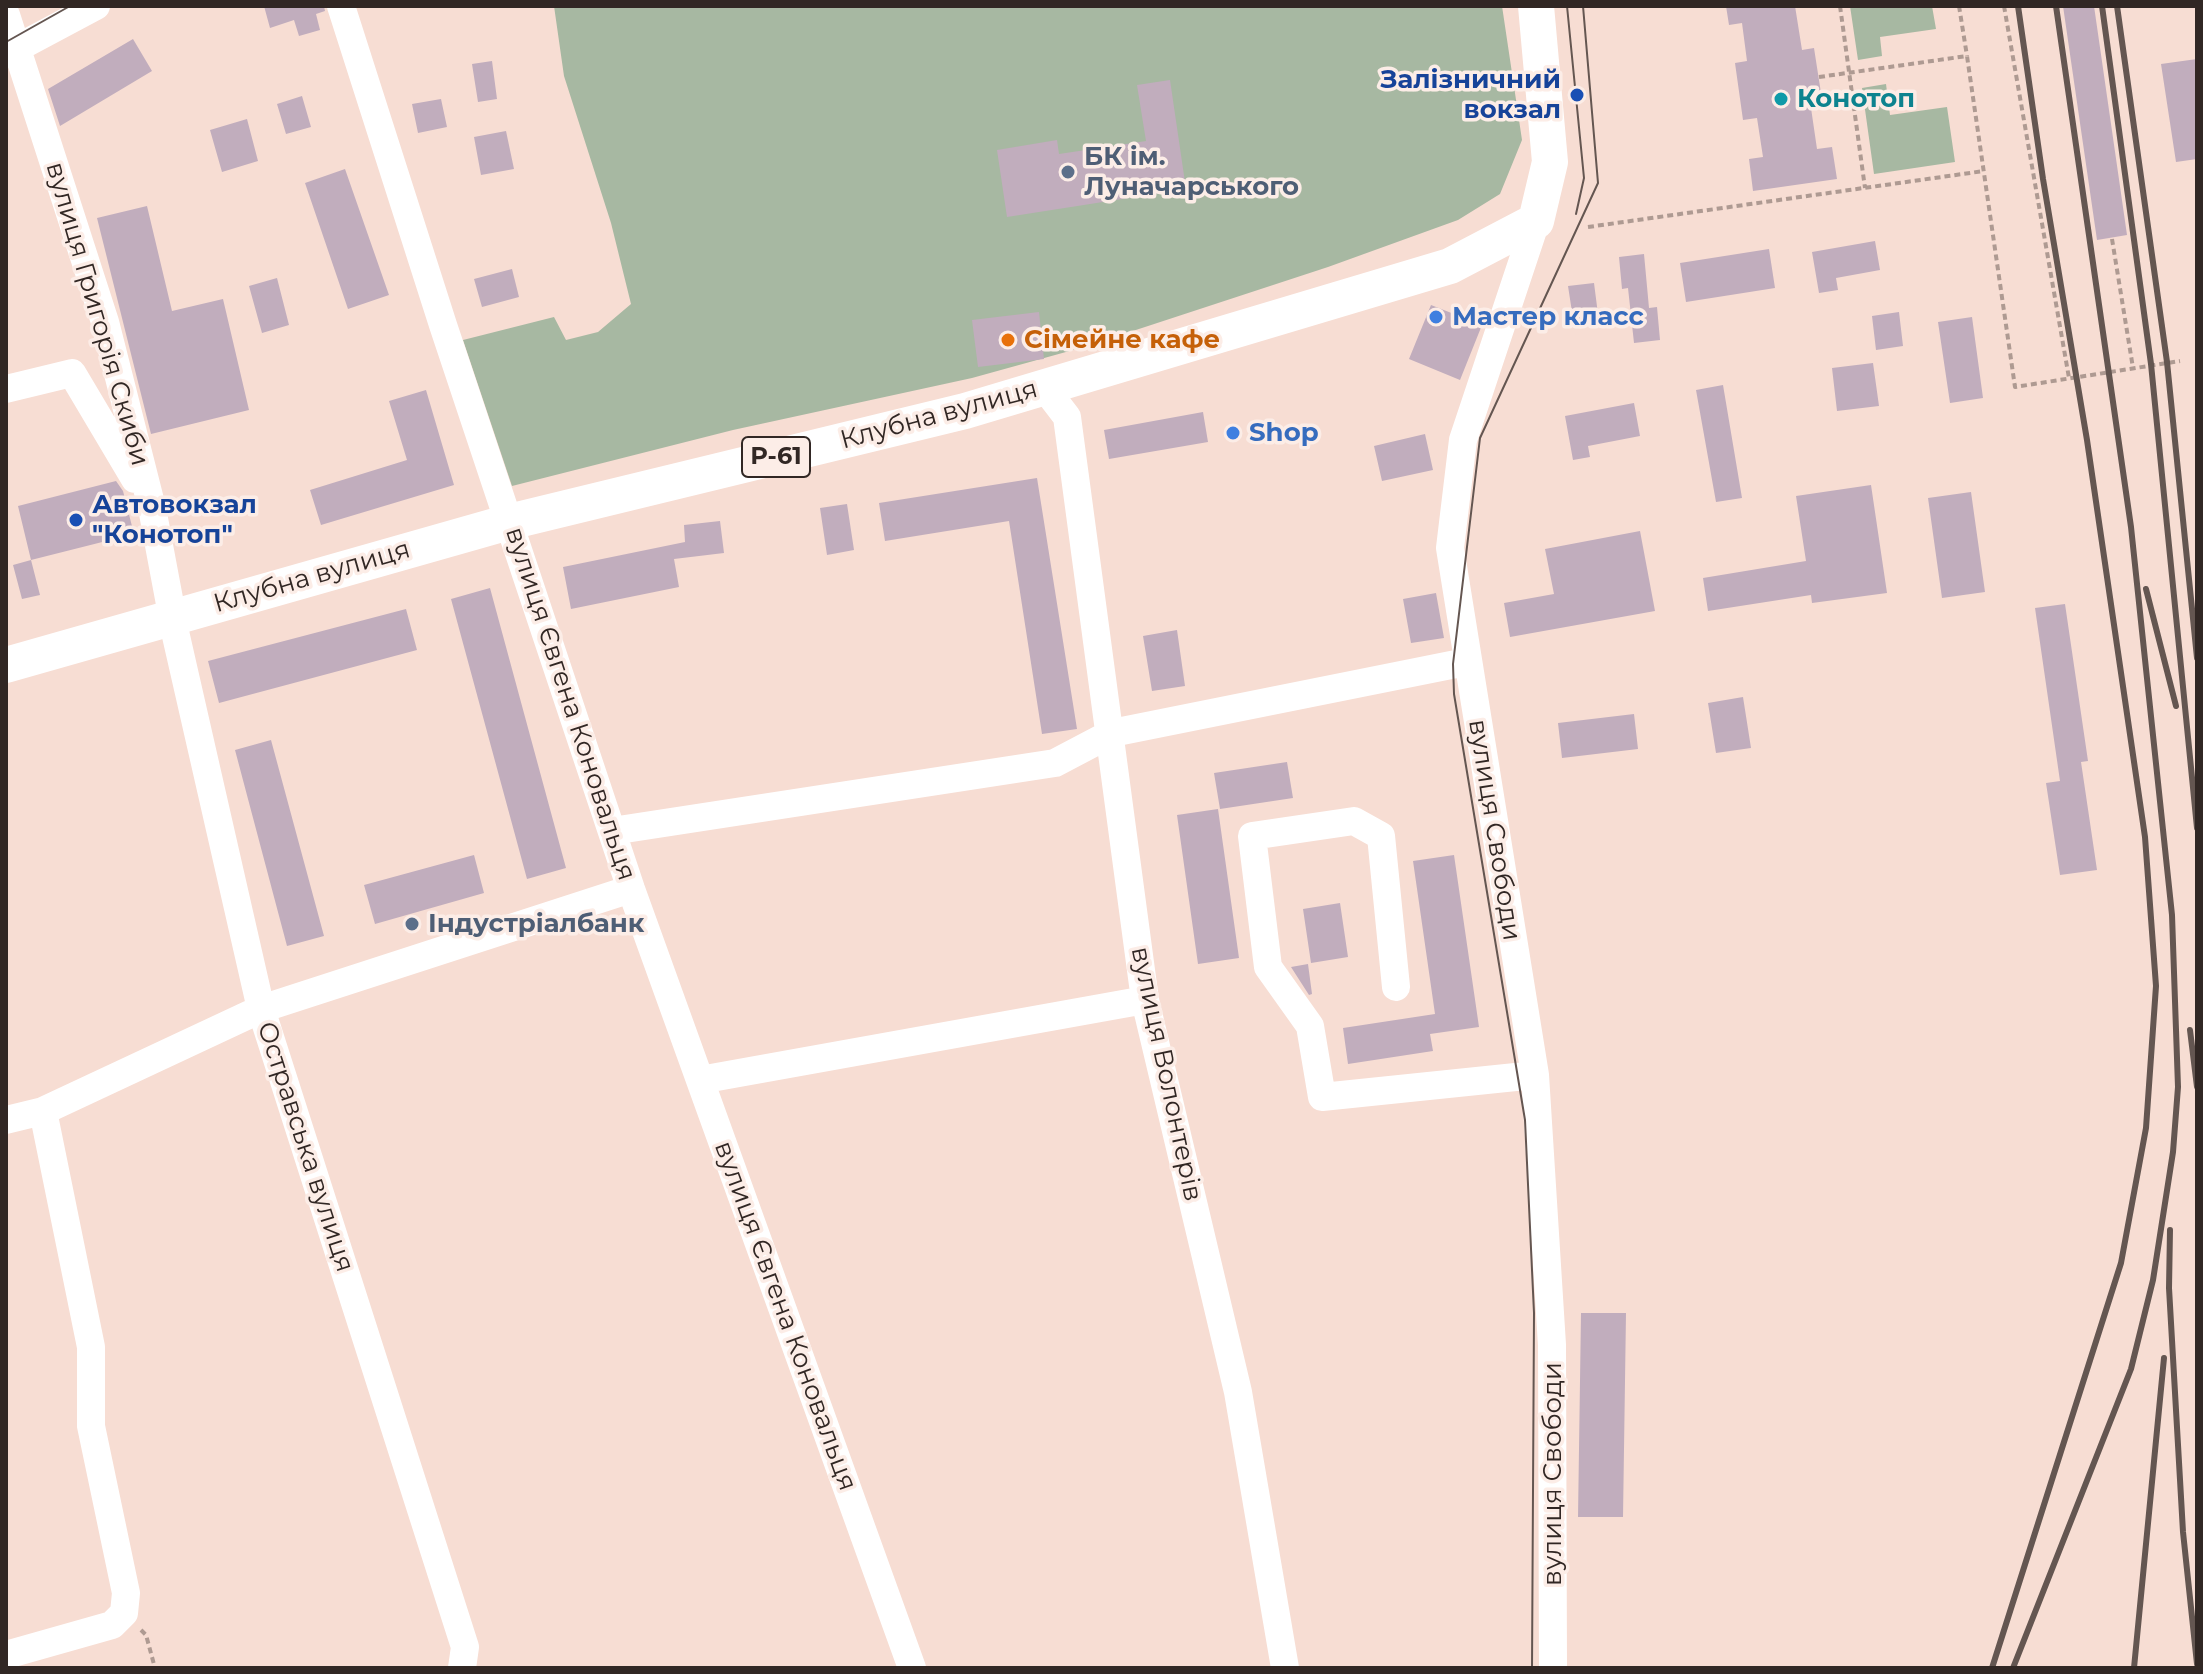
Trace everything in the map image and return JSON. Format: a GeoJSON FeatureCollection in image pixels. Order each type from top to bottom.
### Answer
{"type":"FeatureCollection","features":[{"type":"Feature","properties":{"kind":"main road","name":"вулиця Свободи"},"geometry":{"type":"LineString","coordinates":[[1536,6],[1550,162],[1536,221]]}},
{"type":"Feature","properties":{"kind":"main road","name":"Клубна вулиця"},"geometry":{"type":"LineString","coordinates":[[6,665],[509,522],[965,411],[1450,266],[1536,221]]}},
{"type":"Feature","properties":{"kind":"street"},"geometry":{"type":"LineString","coordinates":[[12,52],[96,6]]}},
{"type":"Feature","properties":{"kind":"street","name":"вулиця Євгена Коновальця"},"geometry":{"type":"LineString","coordinates":[[341,6],[631,889],[912,1668]]}},
{"type":"Feature","properties":{"kind":"street","name":"вулиця Григорія Скиби"},"geometry":{"type":"LineString","coordinates":[[6,15],[12,52],[105,322],[152,508],[172,617]]}},
{"type":"Feature","properties":{"kind":"street","name":"вулиця Свободи"},"geometry":{"type":"LineString","coordinates":[[1536,221],[1463,440],[1450,548],[1535,1075],[1552,1345],[1553,1668]]}},
{"type":"Feature","properties":{"kind":"street"},"geometry":{"type":"LineString","coordinates":[[6,389],[72,373],[152,508]]}},
{"type":"Feature","properties":{"kind":"street","name":"вулиця Волонтерів"},"geometry":{"type":"LineString","coordinates":[[1044,387],[1067,417],[1112,733],[1145,1000],[1238,1392],[1285,1668]]}},
{"type":"Feature","properties":{"kind":"street","name":"Остравська вулиця"},"geometry":{"type":"LineString","coordinates":[[172,617],[261,1009],[465,1647],[462,1668]]}},
{"type":"Feature","properties":{"kind":"street"},"geometry":{"type":"LineString","coordinates":[[612,831],[1055,763],[1112,733],[1466,662]]}},
{"type":"Feature","properties":{"kind":"street"},"geometry":{"type":"LineString","coordinates":[[1396,987],[1381,836],[1354,821],[1252,836],[1268,967],[1310,1026],[1322,1097],[1535,1075]]}},
{"type":"Feature","properties":{"kind":"street"},"geometry":{"type":"LineString","coordinates":[[6,1120],[43,1111],[261,1009],[631,889]]}},
{"type":"Feature","properties":{"kind":"street"},"geometry":{"type":"LineString","coordinates":[[700,1080],[1145,1000]]}},
{"type":"Feature","properties":{"kind":"street"},"geometry":{"type":"LineString","coordinates":[[6,1655],[112,1625],[124,1613],[126,1593],[91,1426],[91,1347],[43,1111]]}},
{"type":"Feature","properties":{"kind":"path"},"geometry":{"type":"LineString","coordinates":[[1840,6],[1865,188]]}},
{"type":"Feature","properties":{"kind":"path"},"geometry":{"type":"LineString","coordinates":[[1959,6],[2015,387],[2180,361]]}},
{"type":"Feature","properties":{"kind":"path"},"geometry":{"type":"LineString","coordinates":[[2004,6],[2069,378]]}},
{"type":"Feature","properties":{"kind":"path"},"geometry":{"type":"LineString","coordinates":[[1819,77],[1967,56]]}},
{"type":"Feature","properties":{"kind":"path"},"geometry":{"type":"LineString","coordinates":[[1588,227],[1984,171]]}},
{"type":"Feature","properties":{"kind":"path"},"geometry":{"type":"LineString","coordinates":[[2112,239],[2133,368]]}},
{"type":"Feature","properties":{"kind":"path"},"geometry":{"type":"LineString","coordinates":[[124,1613],[146,1635],[155,1668]]}},
{"type":"Feature","properties":{"kind":"green space"},"geometry":{"type":"Polygon","coordinates":[[[554,6],[1502,6],[1522,140],[1500,194],[1458,220],[1328,267],[1084,347],[972,378],[733,430],[512,486],[463,340],[554,317],[566,340],[598,332],[631,304],[611,223],[564,76],[554,6]]]}},
{"type":"Feature","properties":{"kind":"green space"},"geometry":{"type":"Polygon","coordinates":[[[1850,6],[1932,6],[1936,29],[1880,37],[1882,56],[1858,60],[1850,6]]]}},
{"type":"Feature","properties":{"kind":"green space"},"geometry":{"type":"Polygon","coordinates":[[[1886,84],[1890,115],[1947,107],[1955,162],[1874,174],[1862,88],[1886,84]]]}},
{"type":"Feature","properties":{"kind":"building"},"geometry":{"type":"Polygon","coordinates":[[[264,6],[324,6],[325,11],[316,14],[320,30],[299,36],[294,20],[270,28],[264,6]]]}},
{"type":"Feature","properties":{"kind":"building","name":"Конотоп"},"geometry":{"type":"Polygon","coordinates":[[[1726,6],[1795,6],[1802,50],[1814,48],[1823,106],[1811,108],[1817,149],[1832,147],[1837,179],[1753,191],[1749,159],[1763,157],[1757,118],[1743,120],[1735,63],[1747,61],[1742,23],[1729,25],[1726,6]]]}},
{"type":"Feature","properties":{"kind":"building"},"geometry":{"type":"Polygon","coordinates":[[[2063,6],[2094,6],[2127,235],[2097,240],[2063,6]]]}},
{"type":"Feature","properties":{"kind":"building"},"geometry":{"type":"Polygon","coordinates":[[[133,39],[152,71],[60,126],[48,89],[133,39]]]}},
{"type":"Feature","properties":{"kind":"building"},"geometry":{"type":"Polygon","coordinates":[[[2197,59],[2197,159],[2176,162],[2161,64],[2197,59]]]}},
{"type":"Feature","properties":{"kind":"building"},"geometry":{"type":"Polygon","coordinates":[[[492,61],[497,99],[478,102],[472,64],[492,61]]]}},
{"type":"Feature","properties":{"kind":"building"},"geometry":{"type":"Polygon","coordinates":[[[1170,80],[1186,189],[1007,217],[997,150],[1057,140],[1059,154],[1146,141],[1137,85],[1170,80]]]}},
{"type":"Feature","properties":{"kind":"building"},"geometry":{"type":"Polygon","coordinates":[[[302,96],[311,127],[286,134],[277,104],[302,96]]]}},
{"type":"Feature","properties":{"kind":"building"},"geometry":{"type":"Polygon","coordinates":[[[441,99],[447,127],[418,133],[412,104],[441,99]]]}},
{"type":"Feature","properties":{"kind":"building"},"geometry":{"type":"Polygon","coordinates":[[[247,119],[258,161],[222,172],[210,130],[247,119]]]}},
{"type":"Feature","properties":{"kind":"building"},"geometry":{"type":"Polygon","coordinates":[[[506,131],[514,169],[481,175],[474,137],[506,131]]]}},
{"type":"Feature","properties":{"kind":"building"},"geometry":{"type":"Polygon","coordinates":[[[345,169],[389,295],[348,309],[305,183],[345,169]]]}},
{"type":"Feature","properties":{"kind":"building"},"geometry":{"type":"Polygon","coordinates":[[[147,206],[172,311],[223,299],[249,410],[151,434],[97,218],[147,206]]]}},
{"type":"Feature","properties":{"kind":"building"},"geometry":{"type":"Polygon","coordinates":[[[1875,241],[1880,270],[1836,278],[1838,290],[1819,293],[1812,252],[1875,241]]]}},
{"type":"Feature","properties":{"kind":"building"},"geometry":{"type":"Polygon","coordinates":[[[1769,249],[1775,288],[1686,302],[1680,263],[1769,249]]]}},
{"type":"Feature","properties":{"kind":"building"},"geometry":{"type":"Polygon","coordinates":[[[1644,254],[1649,308],[1657,307],[1660,340],[1634,343],[1628,288],[1622,289],[1619,257],[1644,254]]]}},
{"type":"Feature","properties":{"kind":"building"},"geometry":{"type":"Polygon","coordinates":[[[512,269],[519,297],[482,307],[474,279],[512,269]]]}},
{"type":"Feature","properties":{"kind":"building"},"geometry":{"type":"Polygon","coordinates":[[[277,278],[289,325],[262,333],[249,286],[277,278]]]}},
{"type":"Feature","properties":{"kind":"building"},"geometry":{"type":"Polygon","coordinates":[[[1594,283],[1599,322],[1574,325],[1568,286],[1594,283]]]}},
{"type":"Feature","properties":{"kind":"building"},"geometry":{"type":"Polygon","coordinates":[[[1431,305],[1482,325],[1460,380],[1409,359],[1431,305]]]}},
{"type":"Feature","properties":{"kind":"building","name":"Сімейне кафе"},"geometry":{"type":"Polygon","coordinates":[[[1039,312],[1044,359],[978,367],[972,320],[1039,312]]]}},
{"type":"Feature","properties":{"kind":"building"},"geometry":{"type":"Polygon","coordinates":[[[1899,312],[1903,346],[1876,350],[1872,316],[1899,312]]]}},
{"type":"Feature","properties":{"kind":"building"},"geometry":{"type":"Polygon","coordinates":[[[1972,317],[1983,398],[1950,403],[1938,322],[1972,317]]]}},
{"type":"Feature","properties":{"kind":"building"},"geometry":{"type":"Polygon","coordinates":[[[1873,363],[1879,406],[1837,411],[1832,368],[1873,363]]]}},
{"type":"Feature","properties":{"kind":"building"},"geometry":{"type":"Polygon","coordinates":[[[1723,385],[1742,498],[1716,502],[1696,390],[1723,385]]]}},
{"type":"Feature","properties":{"kind":"building"},"geometry":{"type":"Polygon","coordinates":[[[426,390],[454,485],[321,525],[310,490],[407,460],[389,401],[426,390]]]}},
{"type":"Feature","properties":{"kind":"building"},"geometry":{"type":"Polygon","coordinates":[[[1634,403],[1640,436],[1588,446],[1590,457],[1573,460],[1565,416],[1634,403]]]}},
{"type":"Feature","properties":{"kind":"building"},"geometry":{"type":"Polygon","coordinates":[[[1203,412],[1208,442],[1109,459],[1104,430],[1203,412]]]}},
{"type":"Feature","properties":{"kind":"building"},"geometry":{"type":"Polygon","coordinates":[[[1425,434],[1433,470],[1382,481],[1374,446],[1425,434]]]}},
{"type":"Feature","properties":{"kind":"building"},"geometry":{"type":"Polygon","coordinates":[[[1037,478],[1077,729],[1042,734],[1009,521],[885,541],[879,503],[1037,478]]]}},
{"type":"Feature","properties":{"kind":"building","name":"Автовокзал \"Конотоп\""},"geometry":{"type":"Polygon","coordinates":[[[116,481],[123,491],[134,534],[31,560],[18,506],[116,481]]]}},
{"type":"Feature","properties":{"kind":"building"},"geometry":{"type":"Polygon","coordinates":[[[1871,485],[1887,593],[1812,603],[1811,595],[1708,611],[1703,578],[1806,561],[1796,496],[1871,485]]]}},
{"type":"Feature","properties":{"kind":"building"},"geometry":{"type":"Polygon","coordinates":[[[1971,492],[1985,592],[1942,598],[1928,498],[1971,492]]]}},
{"type":"Feature","properties":{"kind":"building"},"geometry":{"type":"Polygon","coordinates":[[[847,504],[854,550],[827,555],[820,508],[847,504]]]}},
{"type":"Feature","properties":{"kind":"building"},"geometry":{"type":"Polygon","coordinates":[[[720,521],[724,553],[674,559],[679,587],[571,609],[563,567],[685,542],[684,525],[720,521]]]}},
{"type":"Feature","properties":{"kind":"building"},"geometry":{"type":"Polygon","coordinates":[[[1640,531],[1655,611],[1510,637],[1504,603],[1554,594],[1545,549],[1640,531]]]}},
{"type":"Feature","properties":{"kind":"building"},"geometry":{"type":"Polygon","coordinates":[[[31,560],[40,595],[22,599],[13,565],[31,560]]]}},
{"type":"Feature","properties":{"kind":"building"},"geometry":{"type":"Polygon","coordinates":[[[490,588],[566,868],[527,879],[451,599],[490,588]]]}},
{"type":"Feature","properties":{"kind":"building"},"geometry":{"type":"Polygon","coordinates":[[[1436,593],[1444,638],[1411,643],[1403,599],[1436,593]]]}},
{"type":"Feature","properties":{"kind":"building"},"geometry":{"type":"Polygon","coordinates":[[[2065,604],[2088,761],[2081,762],[2097,870],[2060,875],[2046,783],[2060,781],[2035,608],[2065,604]]]}},
{"type":"Feature","properties":{"kind":"building"},"geometry":{"type":"Polygon","coordinates":[[[406,609],[417,650],[219,703],[208,661],[406,609]]]}},
{"type":"Feature","properties":{"kind":"building"},"geometry":{"type":"Polygon","coordinates":[[[1177,630],[1185,686],[1152,691],[1143,636],[1177,630]]]}},
{"type":"Feature","properties":{"kind":"building"},"geometry":{"type":"Polygon","coordinates":[[[1743,697],[1751,748],[1716,753],[1708,703],[1743,697]]]}},
{"type":"Feature","properties":{"kind":"building"},"geometry":{"type":"Polygon","coordinates":[[[1634,714],[1638,749],[1562,758],[1558,723],[1634,714]]]}},
{"type":"Feature","properties":{"kind":"building"},"geometry":{"type":"Polygon","coordinates":[[[271,740],[324,936],[287,946],[235,750],[271,740]]]}},
{"type":"Feature","properties":{"kind":"building"},"geometry":{"type":"Polygon","coordinates":[[[1287,762],[1293,798],[1220,809],[1214,773],[1287,762]]]}},
{"type":"Feature","properties":{"kind":"building"},"geometry":{"type":"Polygon","coordinates":[[[1218,809],[1239,958],[1198,964],[1177,815],[1218,809]]]}},
{"type":"Feature","properties":{"kind":"building"},"geometry":{"type":"Polygon","coordinates":[[[474,855],[484,893],[375,924],[364,885],[474,855]]]}},
{"type":"Feature","properties":{"kind":"building"},"geometry":{"type":"Polygon","coordinates":[[[1454,855],[1479,1027],[1430,1034],[1433,1051],[1348,1064],[1343,1028],[1435,1014],[1413,861],[1454,855]]]}},
{"type":"Feature","properties":{"kind":"building"},"geometry":{"type":"Polygon","coordinates":[[[1340,903],[1348,957],[1311,963],[1303,909],[1340,903]]]}},
{"type":"Feature","properties":{"kind":"building"},"geometry":{"type":"Polygon","coordinates":[[[1308,964],[1312,994],[1309,995],[1291,967],[1308,964]]]}},
{"type":"Feature","properties":{"kind":"building"},"geometry":{"type":"Polygon","coordinates":[[[1581,1313],[1626,1313],[1623,1517],[1578,1517],[1581,1313]]]}},
{"type":"Feature","properties":{"kind":"tram line"},"geometry":{"type":"LineString","coordinates":[[6,42],[70,6]]}},
{"type":"Feature","properties":{"kind":"tram line"},"geometry":{"type":"LineString","coordinates":[[1567,6],[1584,178],[1576,214]]}},
{"type":"Feature","properties":{"kind":"tram line"},"geometry":{"type":"LineString","coordinates":[[1532,1668],[1534,1313],[1525,1120],[1454,694],[1453,664],[1480,438],[1598,183],[1583,6]]}},
{"type":"Feature","properties":{"kind":"railway"},"geometry":{"type":"LineString","coordinates":[[1992,1668],[2121,1263],[2146,1128],[2156,986],[2145,837],[2087,440],[2043,179],[2018,6]]}},
{"type":"Feature","properties":{"kind":"railway"},"geometry":{"type":"LineString","coordinates":[[2013,1668],[2131,1369],[2153,1280],[2173,1152],[2178,1087],[2172,915],[2131,527],[2056,6]]}},
{"type":"Feature","properties":{"kind":"railway"},"geometry":{"type":"LineString","coordinates":[[2102,6],[2151,364],[2197,828]]}},
{"type":"Feature","properties":{"kind":"railway"},"geometry":{"type":"LineString","coordinates":[[2117,6],[2167,362],[2197,658]]}},
{"type":"Feature","properties":{"kind":"railway"},"geometry":{"type":"LineString","coordinates":[[2146,589],[2176,706]]}},
{"type":"Feature","properties":{"kind":"railway"},"geometry":{"type":"LineString","coordinates":[[2190,1030],[2197,1087]]}},
{"type":"Feature","properties":{"kind":"railway"},"geometry":{"type":"LineString","coordinates":[[2170,1230],[2169,1288],[2183,1532],[2197,1664]]}},
{"type":"Feature","properties":{"kind":"railway"},"geometry":{"type":"LineString","coordinates":[[2134,1668],[2164,1358]]}},
{"type":"Feature","properties":{"kind":"place","name":"Залізничний вокзал"},"geometry":{"type":"Point","coordinates":[1577,95]}},
{"type":"Feature","properties":{"kind":"place","name":"Конотоп"},"geometry":{"type":"Point","coordinates":[1781,99]}},
{"type":"Feature","properties":{"kind":"place","name":"БК ім. Луначарського"},"geometry":{"type":"Point","coordinates":[1068,172]}},
{"type":"Feature","properties":{"kind":"place","name":"Мастер класс"},"geometry":{"type":"Point","coordinates":[1436,317]}},
{"type":"Feature","properties":{"kind":"place","name":"Сімейне кафе"},"geometry":{"type":"Point","coordinates":[1008,340]}},
{"type":"Feature","properties":{"kind":"place","name":"Shop"},"geometry":{"type":"Point","coordinates":[1233,433]}},
{"type":"Feature","properties":{"kind":"place","name":"Автовокзал \"Конотоп\""},"geometry":{"type":"Point","coordinates":[76,520]}},
{"type":"Feature","properties":{"kind":"place","name":"Індустріалбанк"},"geometry":{"type":"Point","coordinates":[412,924]}}]}
